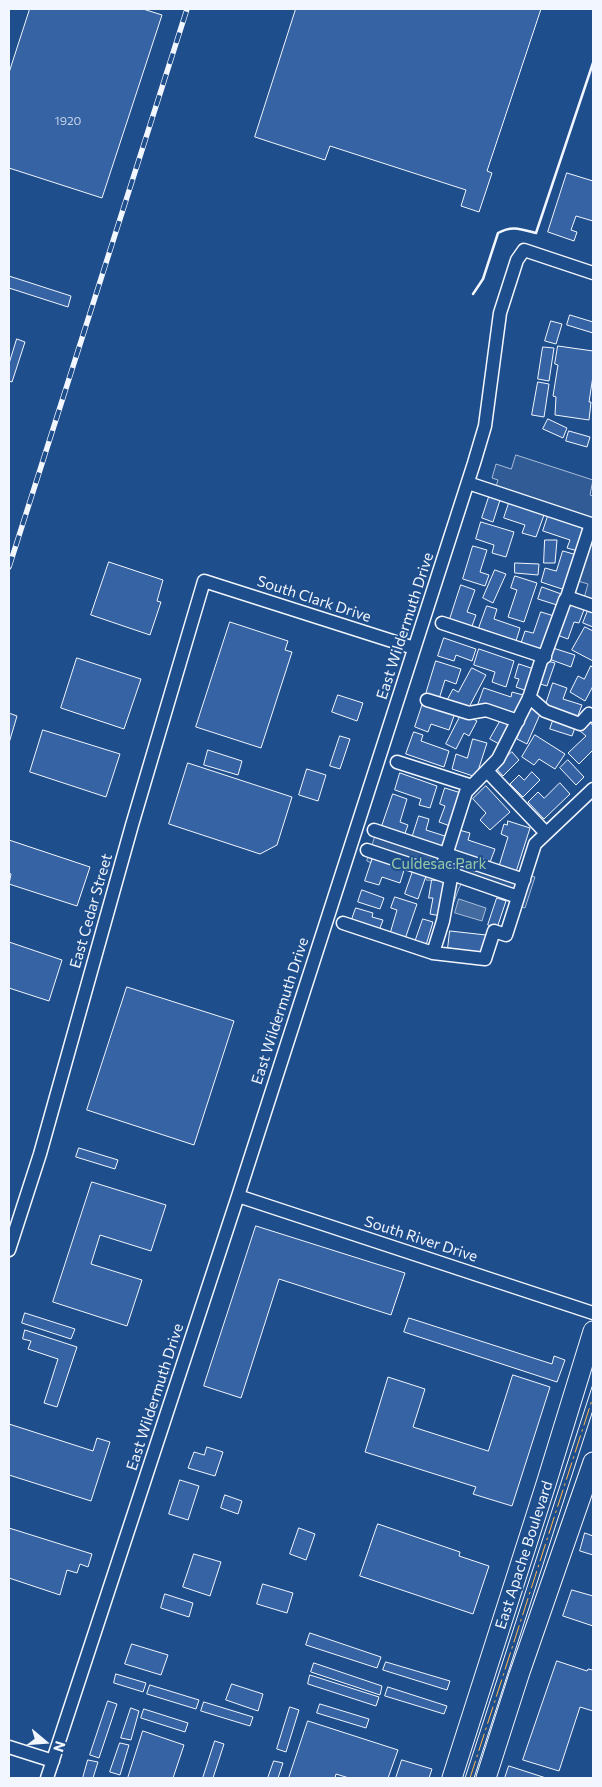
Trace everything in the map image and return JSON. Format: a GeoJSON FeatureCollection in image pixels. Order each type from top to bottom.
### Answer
{"type":"FeatureCollection","features":[{"type":"Feature","properties":{"kind":"main road","name":"East Apache Boulevard"},"geometry":{"type":"LineString","coordinates":[[452,1778],[593,1331]]}},
{"type":"Feature","properties":{"kind":"main road"},"geometry":{"type":"LineString","coordinates":[[486,1778],[519,1675],[593,1462]]}},
{"type":"Feature","properties":{"kind":"street","name":"East Wildermuth Drive"},"geometry":{"type":"LineString","coordinates":[[47,1778],[238,1196],[468,483],[485,426],[500,313],[518,260],[524,250],[593,273]]}},
{"type":"Feature","properties":{"kind":"street"},"geometry":{"type":"LineString","coordinates":[[433,953],[443,921],[446,854],[466,792],[498,759],[518,721],[567,597],[591,524],[468,483]]}},
{"type":"Feature","properties":{"kind":"street","name":"South Clark Drive"},"geometry":{"type":"LineString","coordinates":[[204,581],[414,648]]}},
{"type":"Feature","properties":{"kind":"street","name":"East Cedar Street"},"geometry":{"type":"LineString","coordinates":[[9,1250],[40,1154],[132,825],[204,581]]}},
{"type":"Feature","properties":{"kind":"street"},"geometry":{"type":"LineString","coordinates":[[567,597],[593,606]]}},
{"type":"Feature","properties":{"kind":"street"},"geometry":{"type":"LineString","coordinates":[[442,623],[544,656]]}},
{"type":"Feature","properties":{"kind":"street"},"geometry":{"type":"LineString","coordinates":[[529,697],[545,711],[580,724],[589,714],[593,716]]}},
{"type":"Feature","properties":{"kind":"street"},"geometry":{"type":"LineString","coordinates":[[427,700],[469,713],[486,710],[518,721]]}},
{"type":"Feature","properties":{"kind":"street"},"geometry":{"type":"LineString","coordinates":[[397,762],[472,786]]}},
{"type":"Feature","properties":{"kind":"street"},"geometry":{"type":"LineString","coordinates":[[487,770],[546,833]]}},
{"type":"Feature","properties":{"kind":"street"},"geometry":{"type":"LineString","coordinates":[[343,923],[433,953],[486,959],[494,931],[506,934],[535,844],[593,789]]}},
{"type":"Feature","properties":{"kind":"street"},"geometry":{"type":"LineString","coordinates":[[374,830],[524,880]]}},
{"type":"Feature","properties":{"kind":"street"},"geometry":{"type":"LineString","coordinates":[[367,850],[445,876],[455,875],[518,897]]}},
{"type":"Feature","properties":{"kind":"street","name":"South River Drive"},"geometry":{"type":"LineString","coordinates":[[238,1196],[593,1313]]}},
{"type":"Feature","properties":{"kind":"street"},"geometry":{"type":"LineString","coordinates":[[9,1747],[53,1761]]}},
{"type":"Feature","properties":{"kind":"shaded area"},"geometry":{"type":"Polygon","coordinates":[[[516,455],[593,480],[590,495],[593,496],[593,523],[495,490],[498,480],[492,478],[496,464],[511,469],[516,455]]]}},
{"type":"Feature","properties":{"kind":"shaded area"},"geometry":{"type":"Polygon","coordinates":[[[593,535],[593,601],[584,598],[588,584],[578,581],[593,535]]]}},
{"type":"Feature","properties":{"kind":"shaded area","name":"Culdesac Park"},"geometry":{"type":"Polygon","coordinates":[[[379,825],[452,852],[535,877],[525,908],[492,895],[491,889],[464,880],[459,888],[448,918],[447,881],[426,880],[426,876],[373,857],[371,863],[367,861],[379,825]]]}},
{"type":"Feature","properties":{"kind":"shaded area"},"geometry":{"type":"Polygon","coordinates":[[[459,899],[486,908],[482,921],[455,913],[459,899]]]}},
{"type":"Feature","properties":{"kind":"building"},"geometry":{"type":"Polygon","coordinates":[[[30,9],[143,9],[162,15],[102,198],[9,168],[9,73],[30,9]]]}},
{"type":"Feature","properties":{"kind":"building"},"geometry":{"type":"Polygon","coordinates":[[[296,9],[541,9],[487,171],[492,173],[479,212],[461,206],[466,190],[330,146],[325,160],[255,137],[296,9]]]}},
{"type":"Feature","properties":{"kind":"building"},"geometry":{"type":"Polygon","coordinates":[[[567,173],[593,181],[593,221],[576,216],[571,230],[577,232],[574,241],[548,232],[567,173]]]}},
{"type":"Feature","properties":{"kind":"building"},"geometry":{"type":"Polygon","coordinates":[[[9,276],[71,296],[68,307],[9,288],[9,276]]]}},
{"type":"Feature","properties":{"kind":"building"},"geometry":{"type":"Polygon","coordinates":[[[570,315],[593,322],[593,333],[567,325],[570,315]]]}},
{"type":"Feature","properties":{"kind":"building"},"geometry":{"type":"Polygon","coordinates":[[[551,321],[562,324],[556,344],[545,341],[551,321]]]}},
{"type":"Feature","properties":{"kind":"building"},"geometry":{"type":"Polygon","coordinates":[[[17,339],[25,342],[12,382],[9,381],[9,364],[17,339]]]}},
{"type":"Feature","properties":{"kind":"building"},"geometry":{"type":"Polygon","coordinates":[[[558,346],[593,351],[589,420],[555,415],[556,397],[553,396],[558,365],[555,364],[558,346]]]}},
{"type":"Feature","properties":{"kind":"building"},"geometry":{"type":"Polygon","coordinates":[[[543,347],[554,348],[549,381],[538,379],[543,347]]]}},
{"type":"Feature","properties":{"kind":"building"},"geometry":{"type":"Polygon","coordinates":[[[538,382],[549,384],[544,417],[532,415],[538,382]]]}},
{"type":"Feature","properties":{"kind":"building"},"geometry":{"type":"Polygon","coordinates":[[[548,419],[567,428],[563,438],[543,429],[548,419]]]}},
{"type":"Feature","properties":{"kind":"building"},"geometry":{"type":"Polygon","coordinates":[[[569,431],[590,437],[587,447],[566,441],[569,431]]]}},
{"type":"Feature","properties":{"kind":"building"},"geometry":{"type":"Polygon","coordinates":[[[489,497],[500,500],[493,522],[482,518],[489,497]]]}},
{"type":"Feature","properties":{"kind":"building"},"geometry":{"type":"Polygon","coordinates":[[[509,503],[544,515],[536,537],[522,533],[525,525],[504,518],[509,503]]]}},
{"type":"Feature","properties":{"kind":"building"},"geometry":{"type":"Polygon","coordinates":[[[548,516],[585,529],[578,551],[567,548],[570,540],[543,531],[548,516]]]}},
{"type":"Feature","properties":{"kind":"building"},"geometry":{"type":"Polygon","coordinates":[[[481,522],[514,532],[506,557],[492,553],[494,545],[476,539],[481,522]]]}},
{"type":"Feature","properties":{"kind":"building"},"geometry":{"type":"Polygon","coordinates":[[[545,540],[557,540],[555,563],[544,563],[545,540]]]}},
{"type":"Feature","properties":{"kind":"building"},"geometry":{"type":"Polygon","coordinates":[[[473,546],[487,550],[480,572],[489,575],[485,586],[463,579],[473,546]]]}},
{"type":"Feature","properties":{"kind":"building"},"geometry":{"type":"Polygon","coordinates":[[[563,551],[577,555],[565,590],[541,582],[545,568],[556,571],[563,551]]]}},
{"type":"Feature","properties":{"kind":"building"},"geometry":{"type":"Polygon","coordinates":[[[109,562],[163,580],[157,601],[161,602],[150,635],[91,615],[109,562]]]}},
{"type":"Feature","properties":{"kind":"building"},"geometry":{"type":"Polygon","coordinates":[[[515,563],[539,564],[538,575],[515,573],[515,563]]]}},
{"type":"Feature","properties":{"kind":"building"},"geometry":{"type":"Polygon","coordinates":[[[495,570],[506,574],[493,603],[483,598],[495,570]]]}},
{"type":"Feature","properties":{"kind":"building"},"geometry":{"type":"Polygon","coordinates":[[[515,576],[537,583],[524,622],[508,617],[517,590],[511,588],[515,576]]]}},
{"type":"Feature","properties":{"kind":"building"},"geometry":{"type":"Polygon","coordinates":[[[461,585],[475,590],[467,612],[476,615],[472,626],[450,619],[461,585]]]}},
{"type":"Feature","properties":{"kind":"building"},"geometry":{"type":"Polygon","coordinates":[[[542,587],[564,595],[560,606],[538,599],[542,587]]]}},
{"type":"Feature","properties":{"kind":"building"},"geometry":{"type":"Polygon","coordinates":[[[568,602],[585,607],[579,623],[574,622],[568,639],[557,635],[568,602]]]}},
{"type":"Feature","properties":{"kind":"building"},"geometry":{"type":"Polygon","coordinates":[[[487,606],[497,609],[494,619],[520,628],[516,641],[479,628],[487,606]]]}},
{"type":"Feature","properties":{"kind":"building"},"geometry":{"type":"Polygon","coordinates":[[[589,608],[593,609],[593,627],[583,623],[589,608]]]}},
{"type":"Feature","properties":{"kind":"building"},"geometry":{"type":"Polygon","coordinates":[[[541,612],[554,616],[543,651],[521,643],[525,631],[533,633],[541,612]]]}},
{"type":"Feature","properties":{"kind":"building"},"geometry":{"type":"Polygon","coordinates":[[[230,622],[288,641],[285,650],[292,652],[261,748],[196,727],[230,622]]]}},
{"type":"Feature","properties":{"kind":"building"},"geometry":{"type":"Polygon","coordinates":[[[585,627],[593,631],[593,661],[572,650],[585,627]]]}},
{"type":"Feature","properties":{"kind":"building"},"geometry":{"type":"Polygon","coordinates":[[[444,638],[476,649],[472,661],[456,655],[454,661],[438,656],[444,638]]]}},
{"type":"Feature","properties":{"kind":"building"},"geometry":{"type":"Polygon","coordinates":[[[553,648],[575,655],[571,667],[549,659],[553,648]]]}},
{"type":"Feature","properties":{"kind":"building"},"geometry":{"type":"Polygon","coordinates":[[[479,649],[514,661],[506,687],[492,682],[495,672],[474,665],[479,649]]]}},
{"type":"Feature","properties":{"kind":"building"},"geometry":{"type":"Polygon","coordinates":[[[77,658],[141,679],[124,729],[61,708],[77,658]]]}},
{"type":"Feature","properties":{"kind":"building"},"geometry":{"type":"Polygon","coordinates":[[[544,660],[555,663],[547,686],[537,683],[544,660]]]}},
{"type":"Feature","properties":{"kind":"building"},"geometry":{"type":"Polygon","coordinates":[[[436,661],[461,669],[456,684],[445,680],[439,699],[426,694],[436,661]]]}},
{"type":"Feature","properties":{"kind":"building"},"geometry":{"type":"Polygon","coordinates":[[[519,664],[534,669],[527,691],[516,687],[519,679],[515,678],[519,664]]]}},
{"type":"Feature","properties":{"kind":"building"},"geometry":{"type":"Polygon","coordinates":[[[591,666],[593,668],[593,686],[585,701],[570,692],[578,676],[584,679],[591,666]]]}},
{"type":"Feature","properties":{"kind":"building"},"geometry":{"type":"Polygon","coordinates":[[[472,668],[486,675],[467,711],[447,700],[453,689],[458,692],[472,668]]]}},
{"type":"Feature","properties":{"kind":"building"},"geometry":{"type":"Polygon","coordinates":[[[553,683],[567,688],[563,699],[582,705],[577,718],[545,707],[553,683]]]}},
{"type":"Feature","properties":{"kind":"building"},"geometry":{"type":"Polygon","coordinates":[[[484,688],[511,697],[512,692],[523,695],[516,717],[478,705],[484,688]]]}},
{"type":"Feature","properties":{"kind":"building"},"geometry":{"type":"Polygon","coordinates":[[[338,695],[363,703],[357,721],[332,712],[338,695]]]}},
{"type":"Feature","properties":{"kind":"building"},"geometry":{"type":"Polygon","coordinates":[[[423,703],[455,713],[449,730],[431,724],[428,732],[415,727],[423,703]]]}},
{"type":"Feature","properties":{"kind":"building"},"geometry":{"type":"Polygon","coordinates":[[[530,707],[541,712],[527,744],[517,739],[530,707]]]}},
{"type":"Feature","properties":{"kind":"building"},"geometry":{"type":"Polygon","coordinates":[[[9,713],[17,716],[9,743],[9,713]]]}},
{"type":"Feature","properties":{"kind":"building"},"geometry":{"type":"Polygon","coordinates":[[[462,713],[477,721],[469,736],[464,733],[456,749],[446,744],[462,713]]]}},
{"type":"Feature","properties":{"kind":"building"},"geometry":{"type":"Polygon","coordinates":[[[502,718],[511,723],[499,744],[490,739],[502,718]]]}},
{"type":"Feature","properties":{"kind":"building"},"geometry":{"type":"Polygon","coordinates":[[[554,718],[576,725],[572,736],[550,729],[554,718]]]}},
{"type":"Feature","properties":{"kind":"building"},"geometry":{"type":"Polygon","coordinates":[[[589,721],[593,726],[593,750],[579,764],[568,753],[586,736],[579,730],[589,721]]]}},
{"type":"Feature","properties":{"kind":"building"},"geometry":{"type":"Polygon","coordinates":[[[43,730],[120,754],[106,797],[30,772],[43,730]]]}},
{"type":"Feature","properties":{"kind":"building"},"geometry":{"type":"Polygon","coordinates":[[[414,732],[423,735],[421,741],[449,751],[444,767],[406,754],[414,732]]]}},
{"type":"Feature","properties":{"kind":"building"},"geometry":{"type":"Polygon","coordinates":[[[535,735],[565,754],[555,769],[539,759],[534,765],[522,757],[535,735]]]}},
{"type":"Feature","properties":{"kind":"building"},"geometry":{"type":"Polygon","coordinates":[[[340,736],[350,739],[340,769],[330,766],[340,736]]]}},
{"type":"Feature","properties":{"kind":"building"},"geometry":{"type":"Polygon","coordinates":[[[473,739],[487,743],[476,777],[452,769],[456,754],[467,758],[473,739]]]}},
{"type":"Feature","properties":{"kind":"building"},"geometry":{"type":"Polygon","coordinates":[[[208,750],[242,761],[238,775],[204,765],[208,750]]]}},
{"type":"Feature","properties":{"kind":"building"},"geometry":{"type":"Polygon","coordinates":[[[512,752],[519,760],[503,776],[496,768],[512,752]]]}},
{"type":"Feature","properties":{"kind":"building"},"geometry":{"type":"Polygon","coordinates":[[[568,760],[584,777],[576,785],[560,768],[568,760]]]}},
{"type":"Feature","properties":{"kind":"building"},"geometry":{"type":"Polygon","coordinates":[[[188,763],[292,797],[277,845],[260,854],[169,824],[188,763]]]}},
{"type":"Feature","properties":{"kind":"building"},"geometry":{"type":"Polygon","coordinates":[[[307,769],[326,775],[318,801],[299,795],[307,769]]]}},
{"type":"Feature","properties":{"kind":"building"},"geometry":{"type":"Polygon","coordinates":[[[532,772],[540,780],[523,797],[510,784],[519,775],[524,780],[532,772]]]}},
{"type":"Feature","properties":{"kind":"building"},"geometry":{"type":"Polygon","coordinates":[[[400,773],[437,786],[430,808],[419,805],[421,799],[395,790],[400,773]]]}},
{"type":"Feature","properties":{"kind":"building"},"geometry":{"type":"Polygon","coordinates":[[[560,783],[570,794],[544,819],[528,802],[538,792],[544,798],[560,783]]]}},
{"type":"Feature","properties":{"kind":"building"},"geometry":{"type":"Polygon","coordinates":[[[486,786],[510,812],[490,830],[480,820],[486,813],[473,799],[486,786]]]}},
{"type":"Feature","properties":{"kind":"building"},"geometry":{"type":"Polygon","coordinates":[[[445,788],[461,793],[450,826],[439,822],[445,806],[440,804],[445,788]]]}},
{"type":"Feature","properties":{"kind":"building"},"geometry":{"type":"Polygon","coordinates":[[[393,794],[407,799],[400,822],[408,825],[404,836],[381,829],[393,794]]]}},
{"type":"Feature","properties":{"kind":"building"},"geometry":{"type":"Polygon","coordinates":[[[419,816],[429,819],[426,830],[448,837],[444,848],[412,838],[419,816]]]}},
{"type":"Feature","properties":{"kind":"building"},"geometry":{"type":"Polygon","coordinates":[[[508,821],[530,828],[516,872],[499,866],[508,837],[501,834],[504,824],[507,825],[508,821]]]}},
{"type":"Feature","properties":{"kind":"building"},"geometry":{"type":"Polygon","coordinates":[[[459,830],[470,833],[468,840],[495,849],[489,865],[452,852],[459,830]]]}},
{"type":"Feature","properties":{"kind":"building"},"geometry":{"type":"Polygon","coordinates":[[[9,840],[90,867],[77,906],[9,884],[11,874],[9,873],[9,840]]]}},
{"type":"Feature","properties":{"kind":"building"},"geometry":{"type":"Polygon","coordinates":[[[373,857],[405,867],[400,883],[382,877],[379,885],[365,881],[373,857]]]}},
{"type":"Feature","properties":{"kind":"building"},"geometry":{"type":"Polygon","coordinates":[[[413,871],[426,876],[418,899],[405,894],[413,871]]]}},
{"type":"Feature","properties":{"kind":"building"},"geometry":{"type":"Polygon","coordinates":[[[432,880],[447,881],[441,916],[430,914],[433,898],[429,898],[432,880]]]}},
{"type":"Feature","properties":{"kind":"building"},"geometry":{"type":"Polygon","coordinates":[[[362,890],[384,898],[380,909],[358,902],[362,890]]]}},
{"type":"Feature","properties":{"kind":"building"},"geometry":{"type":"Polygon","coordinates":[[[395,897],[417,904],[404,942],[389,937],[397,910],[391,908],[395,897]]]}},
{"type":"Feature","properties":{"kind":"building"},"geometry":{"type":"Polygon","coordinates":[[[497,898],[506,901],[497,928],[488,925],[497,898]]]}},
{"type":"Feature","properties":{"kind":"building"},"geometry":{"type":"Polygon","coordinates":[[[356,908],[373,913],[372,917],[383,920],[379,931],[351,922],[356,908]]]}},
{"type":"Feature","properties":{"kind":"building"},"geometry":{"type":"Polygon","coordinates":[[[423,919],[433,922],[426,945],[415,942],[423,919]]]}},
{"type":"Feature","properties":{"kind":"building"},"geometry":{"type":"Polygon","coordinates":[[[450,931],[486,935],[484,953],[448,948],[450,931]]]}},
{"type":"Feature","properties":{"kind":"building"},"geometry":{"type":"Polygon","coordinates":[[[9,942],[62,960],[49,1001],[9,988],[9,942]]]}},
{"type":"Feature","properties":{"kind":"building"},"geometry":{"type":"Polygon","coordinates":[[[127,987],[234,1021],[194,1145],[87,1110],[127,987]]]}},
{"type":"Feature","properties":{"kind":"building"},"geometry":{"type":"Polygon","coordinates":[[[79,1148],[118,1160],[115,1169],[76,1157],[79,1148]]]}},
{"type":"Feature","properties":{"kind":"building"},"geometry":{"type":"Polygon","coordinates":[[[92,1182],[166,1205],[151,1251],[100,1235],[91,1264],[142,1280],[127,1326],[53,1302],[92,1182]]]}},
{"type":"Feature","properties":{"kind":"building"},"geometry":{"type":"Polygon","coordinates":[[[256,1226],[405,1273],[391,1315],[279,1279],[241,1398],[204,1386],[256,1226]]]}},
{"type":"Feature","properties":{"kind":"building"},"geometry":{"type":"Polygon","coordinates":[[[25,1313],[75,1329],[71,1339],[22,1323],[25,1313]]]}},
{"type":"Feature","properties":{"kind":"building"},"geometry":{"type":"Polygon","coordinates":[[[409,1318],[552,1364],[554,1356],[565,1360],[557,1382],[404,1332],[409,1318]]]}},
{"type":"Feature","properties":{"kind":"building"},"geometry":{"type":"Polygon","coordinates":[[[25,1330],[77,1347],[57,1407],[44,1403],[58,1359],[28,1349],[31,1341],[23,1339],[25,1330]]]}},
{"type":"Feature","properties":{"kind":"building"},"geometry":{"type":"Polygon","coordinates":[[[513,1375],[550,1387],[512,1506],[473,1494],[476,1487],[365,1452],[388,1377],[425,1389],[413,1427],[488,1451],[513,1375]]]}},
{"type":"Feature","properties":{"kind":"building"},"geometry":{"type":"Polygon","coordinates":[[[9,1424],[93,1451],[97,1438],[110,1442],[91,1501],[9,1475],[9,1424]]]}},
{"type":"Feature","properties":{"kind":"building"},"geometry":{"type":"Polygon","coordinates":[[[207,1447],[223,1452],[215,1476],[188,1468],[194,1452],[204,1455],[207,1447]]]}},
{"type":"Feature","properties":{"kind":"building"},"geometry":{"type":"Polygon","coordinates":[[[180,1480],[199,1486],[188,1520],[169,1514],[180,1480]]]}},
{"type":"Feature","properties":{"kind":"building"},"geometry":{"type":"Polygon","coordinates":[[[225,1495],[242,1501],[238,1514],[221,1508],[225,1495]]]}},
{"type":"Feature","properties":{"kind":"building"},"geometry":{"type":"Polygon","coordinates":[[[378,1524],[460,1552],[459,1556],[489,1566],[473,1614],[360,1576],[378,1524]]]}},
{"type":"Feature","properties":{"kind":"building"},"geometry":{"type":"Polygon","coordinates":[[[9,1528],[92,1554],[88,1567],[80,1564],[77,1573],[67,1570],[60,1595],[9,1578],[9,1528]]]}},
{"type":"Feature","properties":{"kind":"building"},"geometry":{"type":"Polygon","coordinates":[[[299,1528],[315,1534],[306,1560],[290,1554],[299,1528]]]}},
{"type":"Feature","properties":{"kind":"building"},"geometry":{"type":"Polygon","coordinates":[[[585,1533],[593,1536],[593,1555],[580,1551],[585,1533]]]}},
{"type":"Feature","properties":{"kind":"building"},"geometry":{"type":"Polygon","coordinates":[[[194,1554],[221,1562],[210,1596],[183,1587],[194,1554]]]}},
{"type":"Feature","properties":{"kind":"building"},"geometry":{"type":"Polygon","coordinates":[[[263,1584],[293,1593],[287,1613],[257,1604],[263,1584]]]}},
{"type":"Feature","properties":{"kind":"building"},"geometry":{"type":"Polygon","coordinates":[[[572,1590],[593,1596],[593,1626],[563,1616],[572,1590]]]}},
{"type":"Feature","properties":{"kind":"building"},"geometry":{"type":"Polygon","coordinates":[[[165,1594],[193,1603],[189,1617],[161,1608],[165,1594]]]}},
{"type":"Feature","properties":{"kind":"building"},"geometry":{"type":"Polygon","coordinates":[[[310,1633],[381,1657],[377,1668],[306,1645],[310,1633]]]}},
{"type":"Feature","properties":{"kind":"building"},"geometry":{"type":"Polygon","coordinates":[[[132,1644],[168,1655],[161,1675],[125,1664],[132,1644]]]}},
{"type":"Feature","properties":{"kind":"building"},"geometry":{"type":"Polygon","coordinates":[[[557,1661],[587,1671],[588,1669],[593,1670],[593,1711],[580,1707],[559,1771],[523,1760],[557,1661]]]}},
{"type":"Feature","properties":{"kind":"building"},"geometry":{"type":"Polygon","coordinates":[[[386,1662],[450,1681],[447,1690],[383,1670],[386,1662]]]}},
{"type":"Feature","properties":{"kind":"building"},"geometry":{"type":"Polygon","coordinates":[[[314,1663],[382,1686],[380,1695],[311,1672],[314,1663]]]}},
{"type":"Feature","properties":{"kind":"building"},"geometry":{"type":"Polygon","coordinates":[[[116,1674],[146,1683],[143,1692],[114,1683],[116,1674]]]}},
{"type":"Feature","properties":{"kind":"building"},"geometry":{"type":"Polygon","coordinates":[[[310,1675],[379,1697],[376,1706],[308,1684],[310,1675]]]}},
{"type":"Feature","properties":{"kind":"building"},"geometry":{"type":"Polygon","coordinates":[[[232,1684],[263,1694],[258,1711],[226,1700],[232,1684]]]}},
{"type":"Feature","properties":{"kind":"building"},"geometry":{"type":"Polygon","coordinates":[[[150,1685],[199,1700],[196,1709],[147,1694],[150,1685]]]}},
{"type":"Feature","properties":{"kind":"building"},"geometry":{"type":"Polygon","coordinates":[[[388,1687],[447,1706],[444,1714],[385,1696],[388,1687]]]}},
{"type":"Feature","properties":{"kind":"building"},"geometry":{"type":"Polygon","coordinates":[[[108,1701],[117,1704],[99,1758],[90,1755],[108,1701]]]}},
{"type":"Feature","properties":{"kind":"building"},"geometry":{"type":"Polygon","coordinates":[[[204,1702],[253,1717],[250,1726],[201,1711],[204,1702]]]}},
{"type":"Feature","properties":{"kind":"building"},"geometry":{"type":"Polygon","coordinates":[[[320,1704],[369,1719],[366,1728],[317,1713],[320,1704]]]}},
{"type":"Feature","properties":{"kind":"building"},"geometry":{"type":"Polygon","coordinates":[[[290,1707],[299,1710],[286,1752],[277,1749],[290,1707]]]}},
{"type":"Feature","properties":{"kind":"building"},"geometry":{"type":"Polygon","coordinates":[[[131,1708],[139,1711],[131,1740],[121,1738],[131,1708]]]}},
{"type":"Feature","properties":{"kind":"building"},"geometry":{"type":"Polygon","coordinates":[[[144,1709],[188,1723],[185,1732],[141,1718],[144,1709]]]}},
{"type":"Feature","properties":{"kind":"building"},"geometry":{"type":"Polygon","coordinates":[[[308,1721],[398,1750],[388,1778],[349,1778],[336,1774],[335,1778],[289,1778],[308,1721]]]}},
{"type":"Feature","properties":{"kind":"building"},"geometry":{"type":"Polygon","coordinates":[[[143,1731],[184,1745],[173,1778],[128,1778],[143,1731]]]}},
{"type":"Feature","properties":{"kind":"building"},"geometry":{"type":"Polygon","coordinates":[[[215,1741],[224,1744],[213,1778],[203,1778],[215,1741]]]}},
{"type":"Feature","properties":{"kind":"building"},"geometry":{"type":"Polygon","coordinates":[[[120,1743],[129,1745],[120,1775],[110,1772],[120,1743]]]}},
{"type":"Feature","properties":{"kind":"building"},"geometry":{"type":"Polygon","coordinates":[[[88,1760],[98,1762],[93,1778],[83,1778],[88,1760]]]}},
{"type":"Feature","properties":{"kind":"building"},"geometry":{"type":"Polygon","coordinates":[[[402,1760],[432,1769],[429,1778],[396,1778],[402,1760]]]}},
{"type":"Feature","properties":{"kind":"building"},"geometry":{"type":"Polygon","coordinates":[[[274,1761],[283,1763],[278,1778],[268,1778],[274,1761]]]}},
{"type":"Feature","properties":{"kind":"building"},"geometry":{"type":"Polygon","coordinates":[[[509,1766],[546,1778],[505,1778],[509,1766]]]}},
{"type":"Feature","properties":{"kind":"tram line"},"geometry":{"type":"LineString","coordinates":[[465,1778],[593,1384]]}},
{"type":"Feature","properties":{"kind":"tram line"},"geometry":{"type":"LineString","coordinates":[[474,1778],[593,1410]]}},
{"type":"Feature","properties":{"kind":"railway"},"geometry":{"type":"LineString","coordinates":[[9,567],[187,9]]}},
{"type":"Feature","properties":{"kind":"wall"},"geometry":{"type":"LineString","coordinates":[[473,294],[483,279],[498,233],[512,228],[536,233],[593,63]]}},
{"type":"Feature","properties":{"kind":"power"},"geometry":{"type":"LineString","coordinates":[[470,1778],[593,1397]]}}]}
